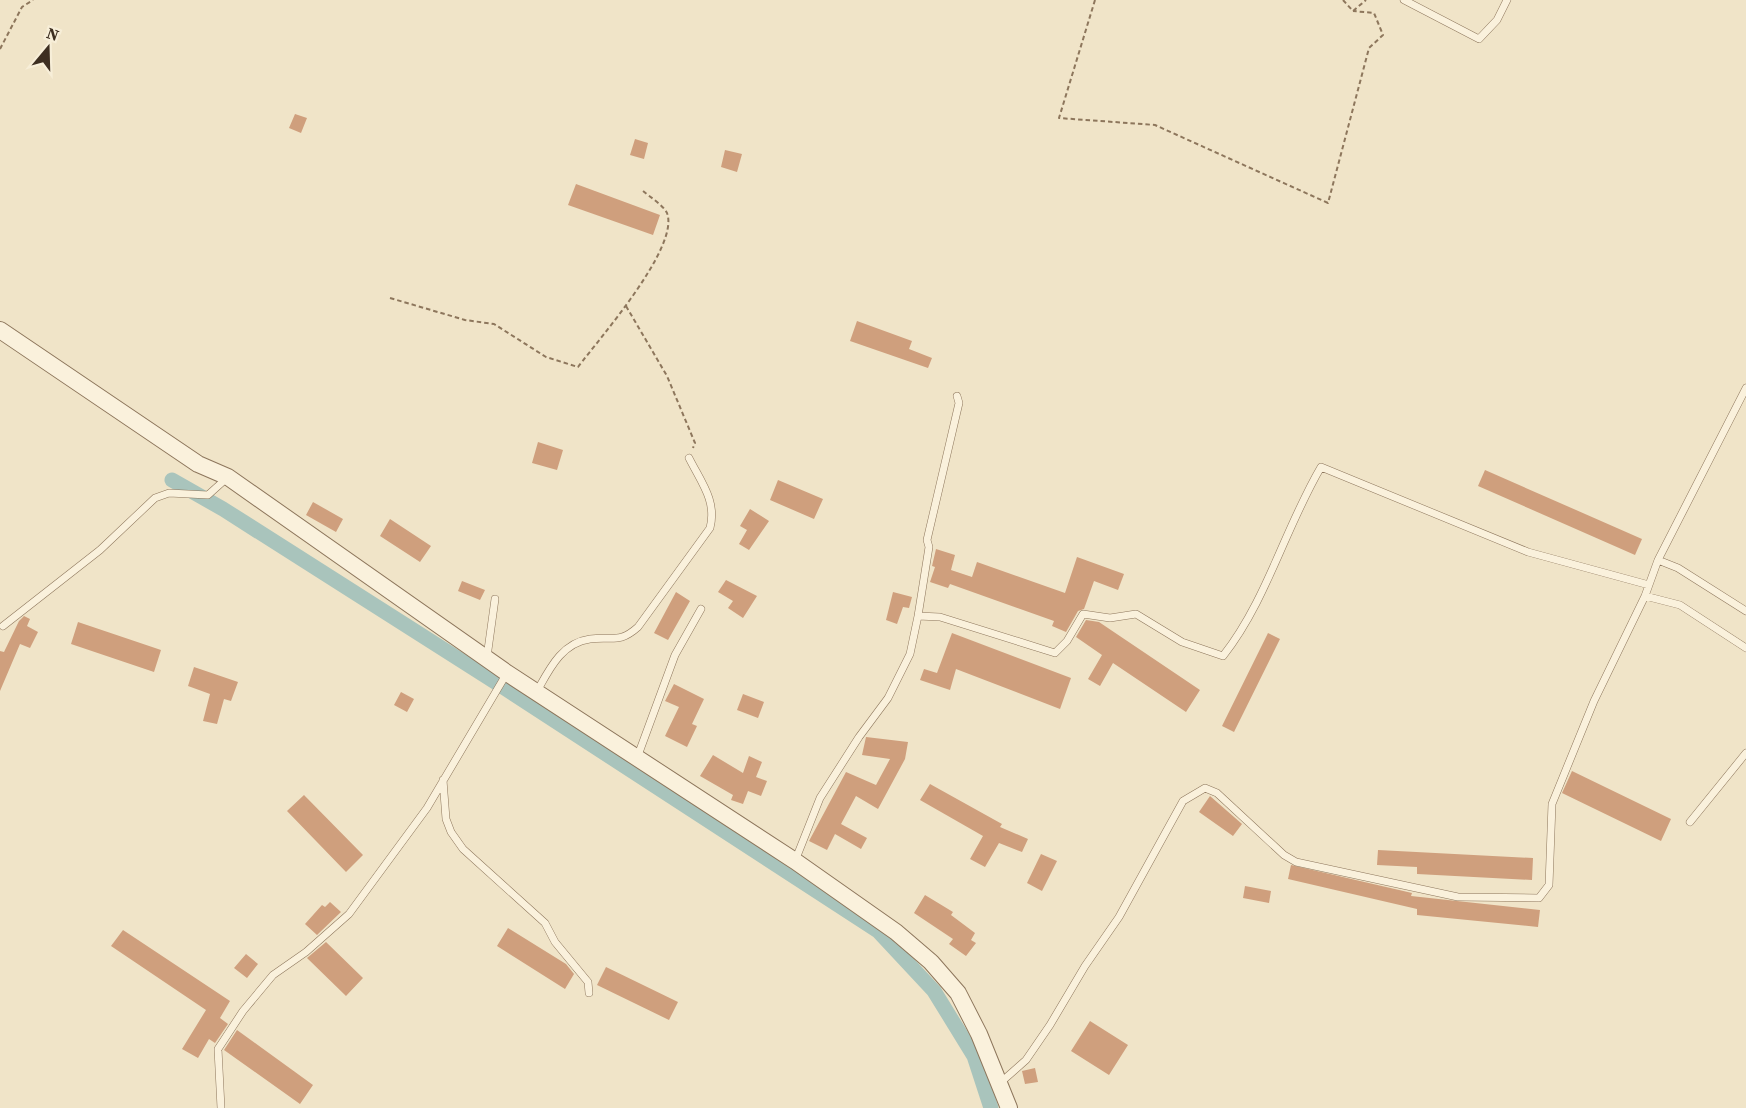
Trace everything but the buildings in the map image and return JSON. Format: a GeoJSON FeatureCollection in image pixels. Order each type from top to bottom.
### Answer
{"type":"FeatureCollection","features":[{"type":"Feature","properties":{"kind":"street"},"geometry":{"type":"LineString","coordinates":[[0,330],[191,459],[228,477],[507,674],[795,861],[896,932],[932,962],[958,993],[1000,1083],[1009,1108]]}},
{"type":"Feature","properties":{"kind":"lane"},"geometry":{"type":"LineString","coordinates":[[1404,0],[1479,39],[1497,20],[1507,0]]}},
{"type":"Feature","properties":{"kind":"lane"},"geometry":{"type":"LineString","coordinates":[[1000,1083],[1026,1060],[1050,1025],[1085,966],[1125,907],[1183,801],[1205,788],[1217,793],[1284,855],[1296,862],[1458,897],[1539,898],[1549,885],[1552,804],[1589,712],[1645,596],[1658,560],[1746,388]]}},
{"type":"Feature","properties":{"kind":"lane"},"geometry":{"type":"LineString","coordinates":[[795,861],[820,798],[859,737],[888,698],[910,654],[929,547],[927,540],[959,404],[957,396]]}},
{"type":"Feature","properties":{"kind":"lane"},"geometry":{"type":"LineString","coordinates":[[536,693],[556,658],[568,648],[590,639],[621,638],[638,627],[710,528],[714,513],[712,504],[689,458]]}},
{"type":"Feature","properties":{"kind":"lane"},"geometry":{"type":"LineString","coordinates":[[918,616],[940,617],[1055,653],[1067,641],[1083,614],[1110,618],[1136,614],[1182,642],[1223,656],[1242,632],[1277,561],[1302,500],[1321,467],[1528,552],[1649,585]]}},
{"type":"Feature","properties":{"kind":"lane"},"geometry":{"type":"LineString","coordinates":[[3,626],[100,550],[155,498],[169,492],[208,495],[228,477]]}},
{"type":"Feature","properties":{"kind":"lane"},"geometry":{"type":"LineString","coordinates":[[1658,560],[1678,568],[1746,611]]}},
{"type":"Feature","properties":{"kind":"lane"},"geometry":{"type":"LineString","coordinates":[[1645,596],[1680,605],[1746,648]]}},
{"type":"Feature","properties":{"kind":"lane"},"geometry":{"type":"LineString","coordinates":[[487,659],[495,599]]}},
{"type":"Feature","properties":{"kind":"lane"},"geometry":{"type":"LineString","coordinates":[[637,758],[675,655],[701,609]]}},
{"type":"Feature","properties":{"kind":"lane"},"geometry":{"type":"LineString","coordinates":[[221,1108],[218,1049],[224,1039],[243,1011],[273,975],[306,952],[349,914],[426,808],[507,674]]}},
{"type":"Feature","properties":{"kind":"lane"},"geometry":{"type":"LineString","coordinates":[[1690,822],[1746,753]]}},
{"type":"Feature","properties":{"kind":"lane"},"geometry":{"type":"LineString","coordinates":[[443,780],[446,819],[451,832],[463,849],[545,923],[555,942],[588,982],[589,993]]}},
{"type":"Feature","properties":{"kind":"path"},"geometry":{"type":"LineString","coordinates":[[0,49],[22,7],[33,0]]}},
{"type":"Feature","properties":{"kind":"path"},"geometry":{"type":"LineString","coordinates":[[1095,0],[1059,118],[1155,125],[1328,203],[1369,48],[1383,35],[1374,13],[1353,11],[1342,0]]}},
{"type":"Feature","properties":{"kind":"path"},"geometry":{"type":"LineString","coordinates":[[1353,11],[1366,0]]}},
{"type":"Feature","properties":{"kind":"path"},"geometry":{"type":"LineString","coordinates":[[390,298],[465,320],[495,324],[546,357],[578,367],[626,306],[661,252],[670,226],[666,211],[643,191]]}},
{"type":"Feature","properties":{"kind":"path"},"geometry":{"type":"LineString","coordinates":[[626,306],[667,376],[688,426],[695,443],[689,458]]}},
{"type":"Feature","properties":{"kind":"waterway"},"geometry":{"type":"LineString","coordinates":[[172,480],[223,509],[506,689],[878,931],[934,991],[974,1056],[991,1108]]}}]}
